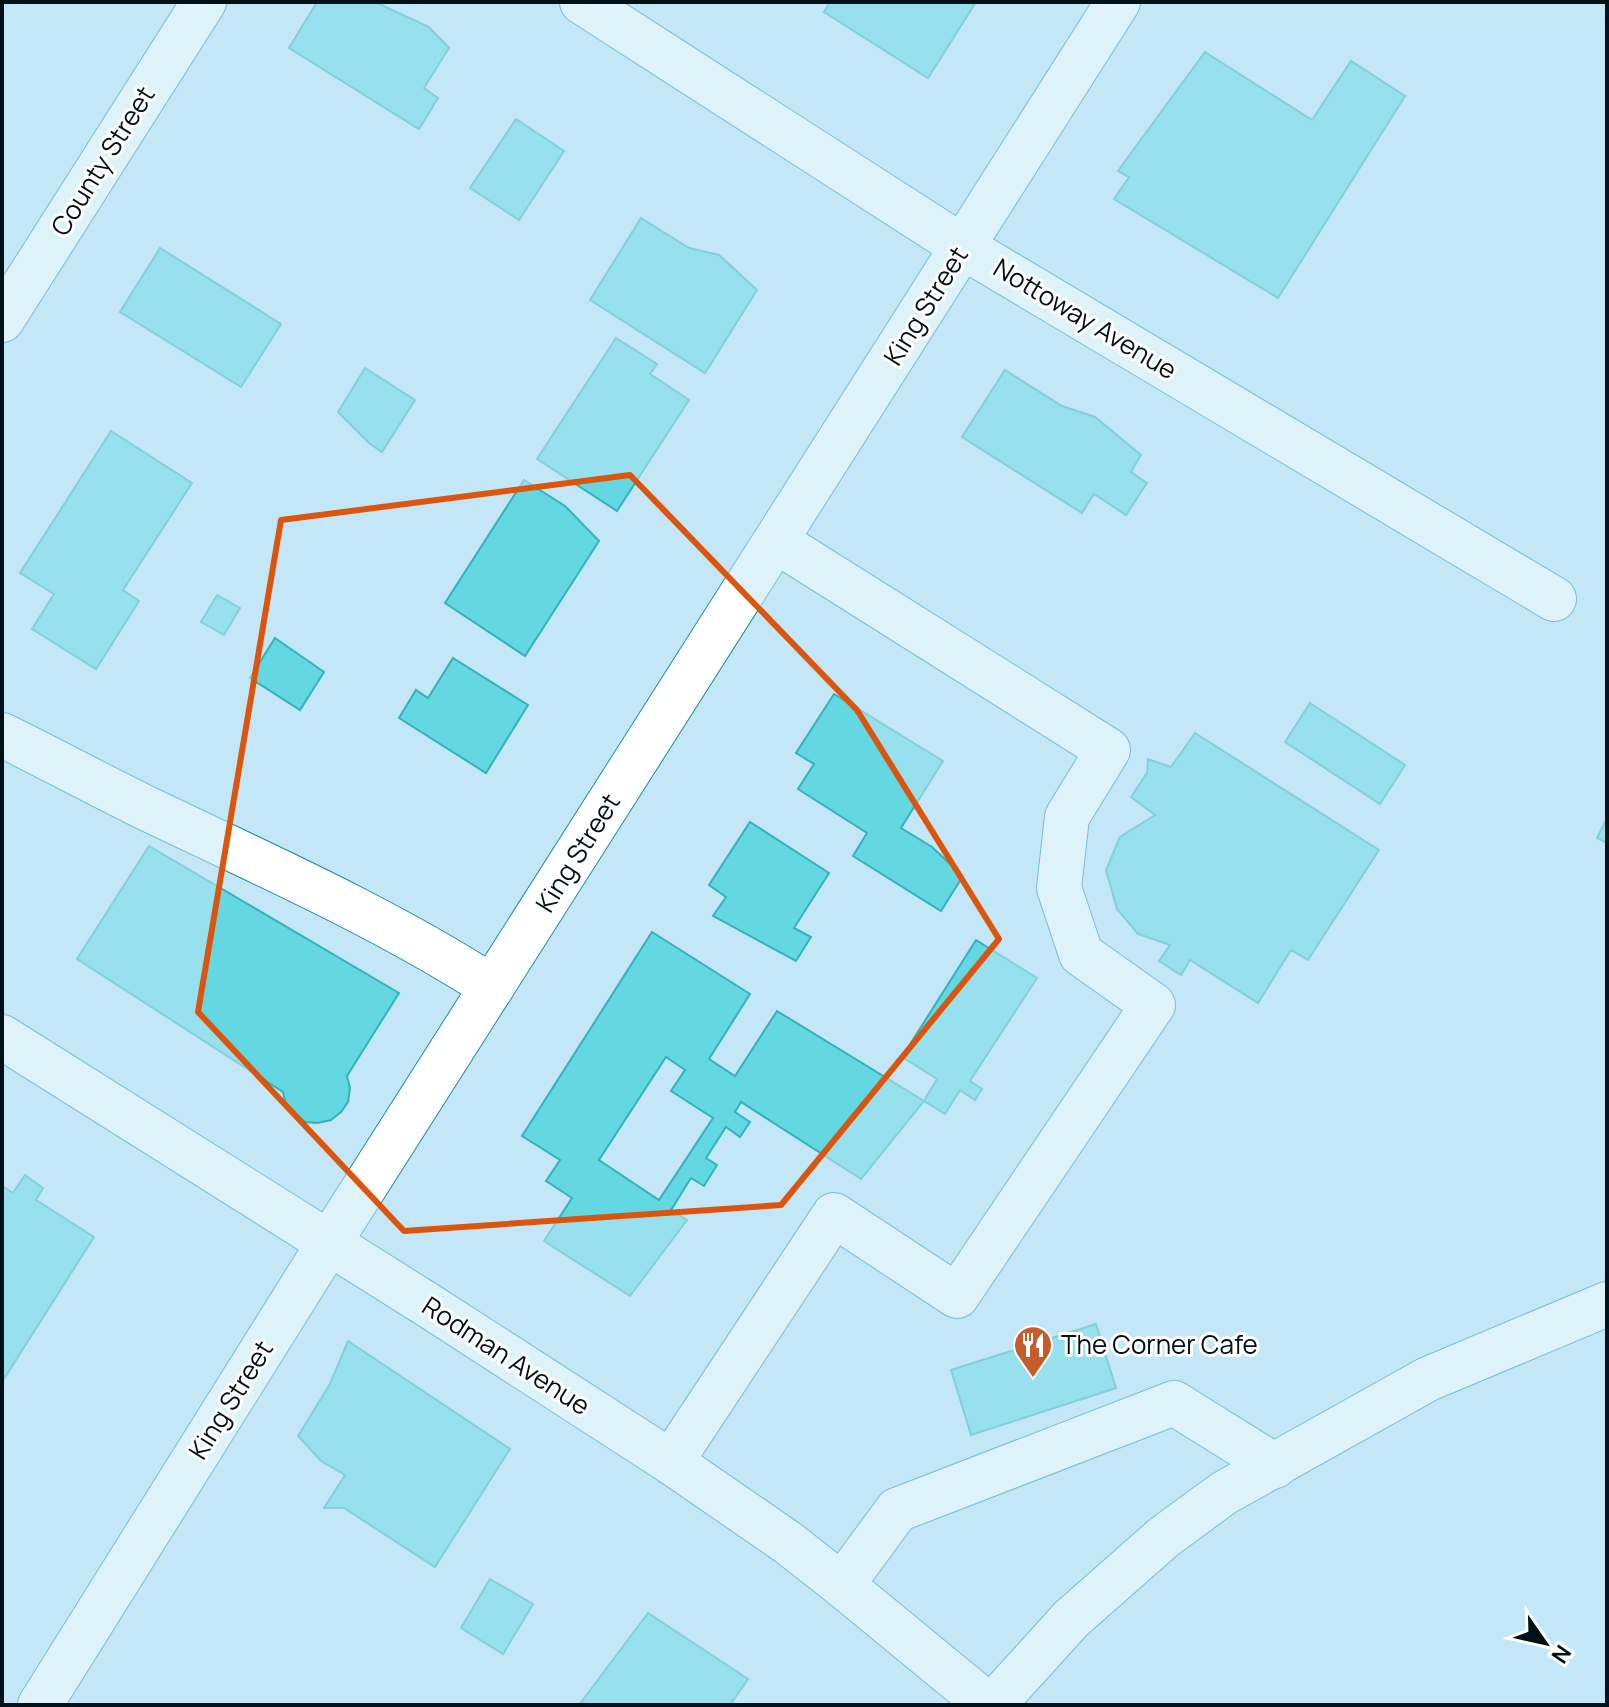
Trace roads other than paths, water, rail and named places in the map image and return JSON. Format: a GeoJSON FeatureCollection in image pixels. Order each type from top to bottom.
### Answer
{"type":"FeatureCollection","features":[{"type":"Feature","properties":{"kind":"street","name":"County Street"},"geometry":{"type":"LineString","coordinates":[[2,320],[204,2]]}},
{"type":"Feature","properties":{"kind":"street","name":"Nottoway Avenue"},"geometry":{"type":"LineString","coordinates":[[582,2],[963,247],[1554,599]]}},
{"type":"Feature","properties":{"kind":"street","name":"King Street"},"geometry":{"type":"LineString","coordinates":[[40,1705],[329,1243],[1118,2]]}},
{"type":"Feature","properties":{"kind":"street"},"geometry":{"type":"LineString","coordinates":[[671,1462],[834,1215],[957,1296],[1153,1005],[1081,954],[1059,888],[1067,817],[1108,750],[776,541]]}},
{"type":"Feature","properties":{"kind":"street"},"geometry":{"type":"LineString","coordinates":[[2,735],[146,808],[314,887],[429,947],[492,987]]}},
{"type":"Feature","properties":{"kind":"street","name":"Rodman Avenue"},"geometry":{"type":"LineString","coordinates":[[2,1037],[671,1462],[787,1542],[990,1705]]}},
{"type":"Feature","properties":{"kind":"street"},"geometry":{"type":"LineString","coordinates":[[990,1705],[1071,1619],[1164,1537],[1224,1493],[1428,1379],[1581,1312],[1607,1304]]}},
{"type":"Feature","properties":{"kind":"street"},"geometry":{"type":"LineString","coordinates":[[842,1585],[897,1510],[1174,1403],[1275,1466]]}},
{"type":"Feature","properties":{"kind":"place","name":"The Corner Cafe"},"geometry":{"type":"Point","coordinates":[1033,1379]}}]}
